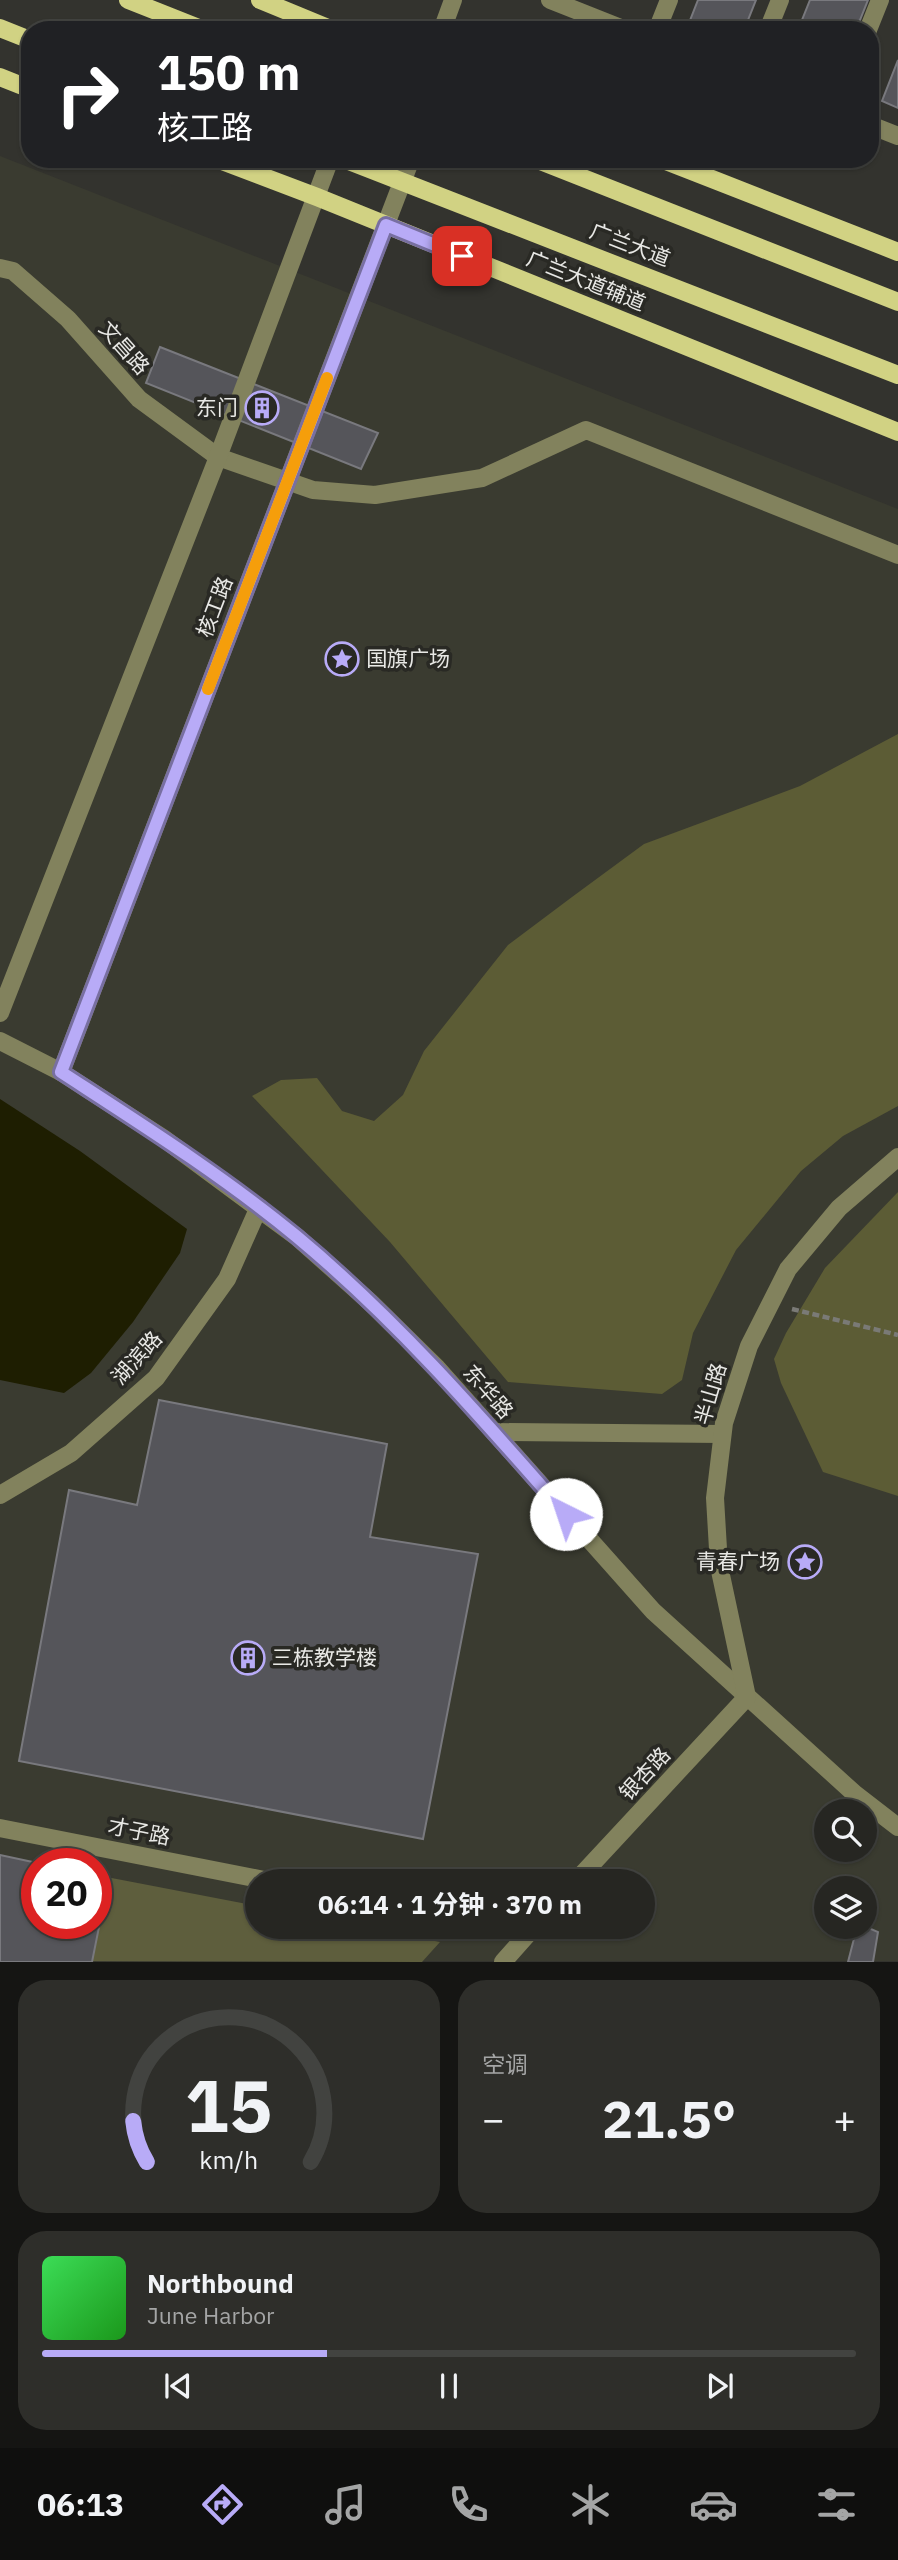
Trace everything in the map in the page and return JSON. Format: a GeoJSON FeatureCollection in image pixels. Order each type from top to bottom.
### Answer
{"type":"FeatureCollection","features":[{"type":"Feature","properties":{"kind":"main road"},"geometry":{"type":"LineString","coordinates":[[128,0],[181,21]]}},
{"type":"Feature","properties":{"kind":"main road"},"geometry":{"type":"LineString","coordinates":[[260,0],[311,21]]}},
{"type":"Feature","properties":{"kind":"main road"},"geometry":{"type":"LineString","coordinates":[[0,28],[21,36]]}},
{"type":"Feature","properties":{"kind":"main road"},"geometry":{"type":"LineString","coordinates":[[0,78],[21,86]]}},
{"type":"Feature","properties":{"kind":"main road","name":"广兰大道辅道"},"geometry":{"type":"LineString","coordinates":[[241,168],[898,432]]}},
{"type":"Feature","properties":{"kind":"main road","name":"广兰大道"},"geometry":{"type":"LineString","coordinates":[[367,168],[898,374]]}},
{"type":"Feature","properties":{"kind":"main road"},"geometry":{"type":"LineString","coordinates":[[559,168],[898,302]]}},
{"type":"Feature","properties":{"kind":"main road"},"geometry":{"type":"LineString","coordinates":[[684,168],[898,252]]}},
{"type":"Feature","properties":{"kind":"street"},"geometry":{"type":"LineString","coordinates":[[445,21],[453,0]]}},
{"type":"Feature","properties":{"kind":"street"},"geometry":{"type":"LineString","coordinates":[[660,21],[668,0]]}},
{"type":"Feature","properties":{"kind":"street"},"geometry":{"type":"LineString","coordinates":[[772,21],[780,0]]}},
{"type":"Feature","properties":{"kind":"street"},"geometry":{"type":"LineString","coordinates":[[872,21],[880,0]]}},
{"type":"Feature","properties":{"kind":"street"},"geometry":{"type":"LineString","coordinates":[[558,1],[605,21]]}},
{"type":"Feature","properties":{"kind":"street"},"geometry":{"type":"LineString","coordinates":[[879,129],[898,136]]}},
{"type":"Feature","properties":{"kind":"street"},"geometry":{"type":"LineString","coordinates":[[0,1013],[218,457],[327,168]]}},
{"type":"Feature","properties":{"kind":"street","name":"核工路"},"geometry":{"type":"LineString","coordinates":[[61,1072],[408,168]]}},
{"type":"Feature","properties":{"kind":"street","name":"文昌路"},"geometry":{"type":"LineString","coordinates":[[0,268],[13,271],[68,319],[139,400],[218,457],[313,491],[375,495],[482,478],[586,430],[898,555]]}},
{"type":"Feature","properties":{"kind":"street","name":"东华路"},"geometry":{"type":"LineString","coordinates":[[0,1041],[61,1072],[163,1138],[297,1237],[370,1302],[437,1368],[653,1611],[855,1794],[898,1827]]}},
{"type":"Feature","properties":{"kind":"street","name":"半山路"},"geometry":{"type":"LineString","coordinates":[[747,1697],[719,1566],[715,1498],[722,1434],[749,1346],[788,1269],[839,1208],[898,1157]]}},
{"type":"Feature","properties":{"kind":"street","name":"湖滨路"},"geometry":{"type":"LineString","coordinates":[[0,1495],[71,1453],[156,1378],[227,1279],[259,1207]]}},
{"type":"Feature","properties":{"kind":"street"},"geometry":{"type":"LineString","coordinates":[[494,1432],[722,1434]]}},
{"type":"Feature","properties":{"kind":"street","name":"银杏路"},"geometry":{"type":"LineString","coordinates":[[587,1869],[747,1697]]}},
{"type":"Feature","properties":{"kind":"street","name":"才子路"},"geometry":{"type":"LineString","coordinates":[[0,1828],[245,1876]]}},
{"type":"Feature","properties":{"kind":"street"},"geometry":{"type":"LineString","coordinates":[[503,1962],[524,1939]]}},
{"type":"Feature","properties":{"kind":"path"},"geometry":{"type":"LineString","coordinates":[[771,1303],[898,1335]]}},
{"type":"Feature","properties":{"kind":"shaded area"},"geometry":{"type":"Polygon","coordinates":[[[0,156],[21,164],[21,168],[31,168],[898,509],[898,1961],[0,1961],[0,156]]]}},
{"type":"Feature","properties":{"kind":"shaded area"},"geometry":{"type":"Polygon","coordinates":[[[898,734],[898,1106],[843,1136],[801,1171],[736,1250],[693,1333],[682,1380],[662,1394],[508,1382],[390,1242],[252,1096],[281,1080],[317,1078],[342,1111],[374,1121],[403,1095],[424,1051],[508,945],[572,897],[644,844],[800,786],[898,734]]]}},
{"type":"Feature","properties":{"kind":"shaded area"},"geometry":{"type":"Polygon","coordinates":[[[0,1099],[80,1151],[187,1229],[180,1253],[133,1322],[91,1373],[64,1393],[0,1380],[0,1099]]]}},
{"type":"Feature","properties":{"kind":"shaded area"},"geometry":{"type":"Polygon","coordinates":[[[898,1192],[898,1496],[823,1472],[781,1383],[774,1359],[786,1333],[825,1268],[898,1192]]]}},
{"type":"Feature","properties":{"kind":"shaded area"},"geometry":{"type":"Polygon","coordinates":[[[0,1855],[21,1860],[21,1939],[112,1939],[112,1878],[245,1904],[245,1939],[425,1939],[440,1942],[422,1962],[0,1961],[0,1855]]]}},
{"type":"Feature","properties":{"kind":"building"},"geometry":{"type":"Polygon","coordinates":[[[698,0],[756,0],[748,21],[690,21],[698,0]]]}},
{"type":"Feature","properties":{"kind":"building"},"geometry":{"type":"Polygon","coordinates":[[[810,0],[868,0],[860,21],[802,21],[810,0]]]}},
{"type":"Feature","properties":{"kind":"building"},"geometry":{"type":"Polygon","coordinates":[[[898,60],[898,108],[882,101],[898,60]]]}},
{"type":"Feature","properties":{"kind":"building","name":"东门"},"geometry":{"type":"Polygon","coordinates":[[[160,347],[378,433],[361,469],[146,383],[160,347]]]}},
{"type":"Feature","properties":{"kind":"building","name":"三栋教学楼"},"geometry":{"type":"Polygon","coordinates":[[[159,1400],[387,1444],[370,1537],[478,1554],[423,1839],[19,1761],[69,1490],[137,1505],[159,1400]]]}},
{"type":"Feature","properties":{"kind":"building"},"geometry":{"type":"Polygon","coordinates":[[[0,1855],[21,1860],[21,1939],[97,1939],[92,1962],[0,1962],[0,1855]]]}},
{"type":"Feature","properties":{"kind":"building"},"geometry":{"type":"Polygon","coordinates":[[[854,1939],[877,1939],[873,1962],[848,1962],[854,1939]]]}},
{"type":"Feature","properties":{"kind":"slow traffic"},"geometry":{"type":"LineString","coordinates":[[208,689],[327,378]]}},
{"type":"Feature","properties":{"kind":"place","name":"东门"},"geometry":{"type":"Point","coordinates":[262,408]}},
{"type":"Feature","properties":{"kind":"place","name":"国旗广场"},"geometry":{"type":"Point","coordinates":[342,659]}},
{"type":"Feature","properties":{"kind":"place","name":"青春广场"},"geometry":{"type":"Point","coordinates":[805,1562]}},
{"type":"Feature","properties":{"kind":"place","name":"三栋教学楼"},"geometry":{"type":"Point","coordinates":[248,1658]}},
{"type":"Feature","properties":{"kind":"route"},"geometry":{"type":"LineString","coordinates":[[462,256],[386,225],[61,1072],[163,1138],[297,1237],[370,1302],[437,1368],[566,1514]]}}]}
